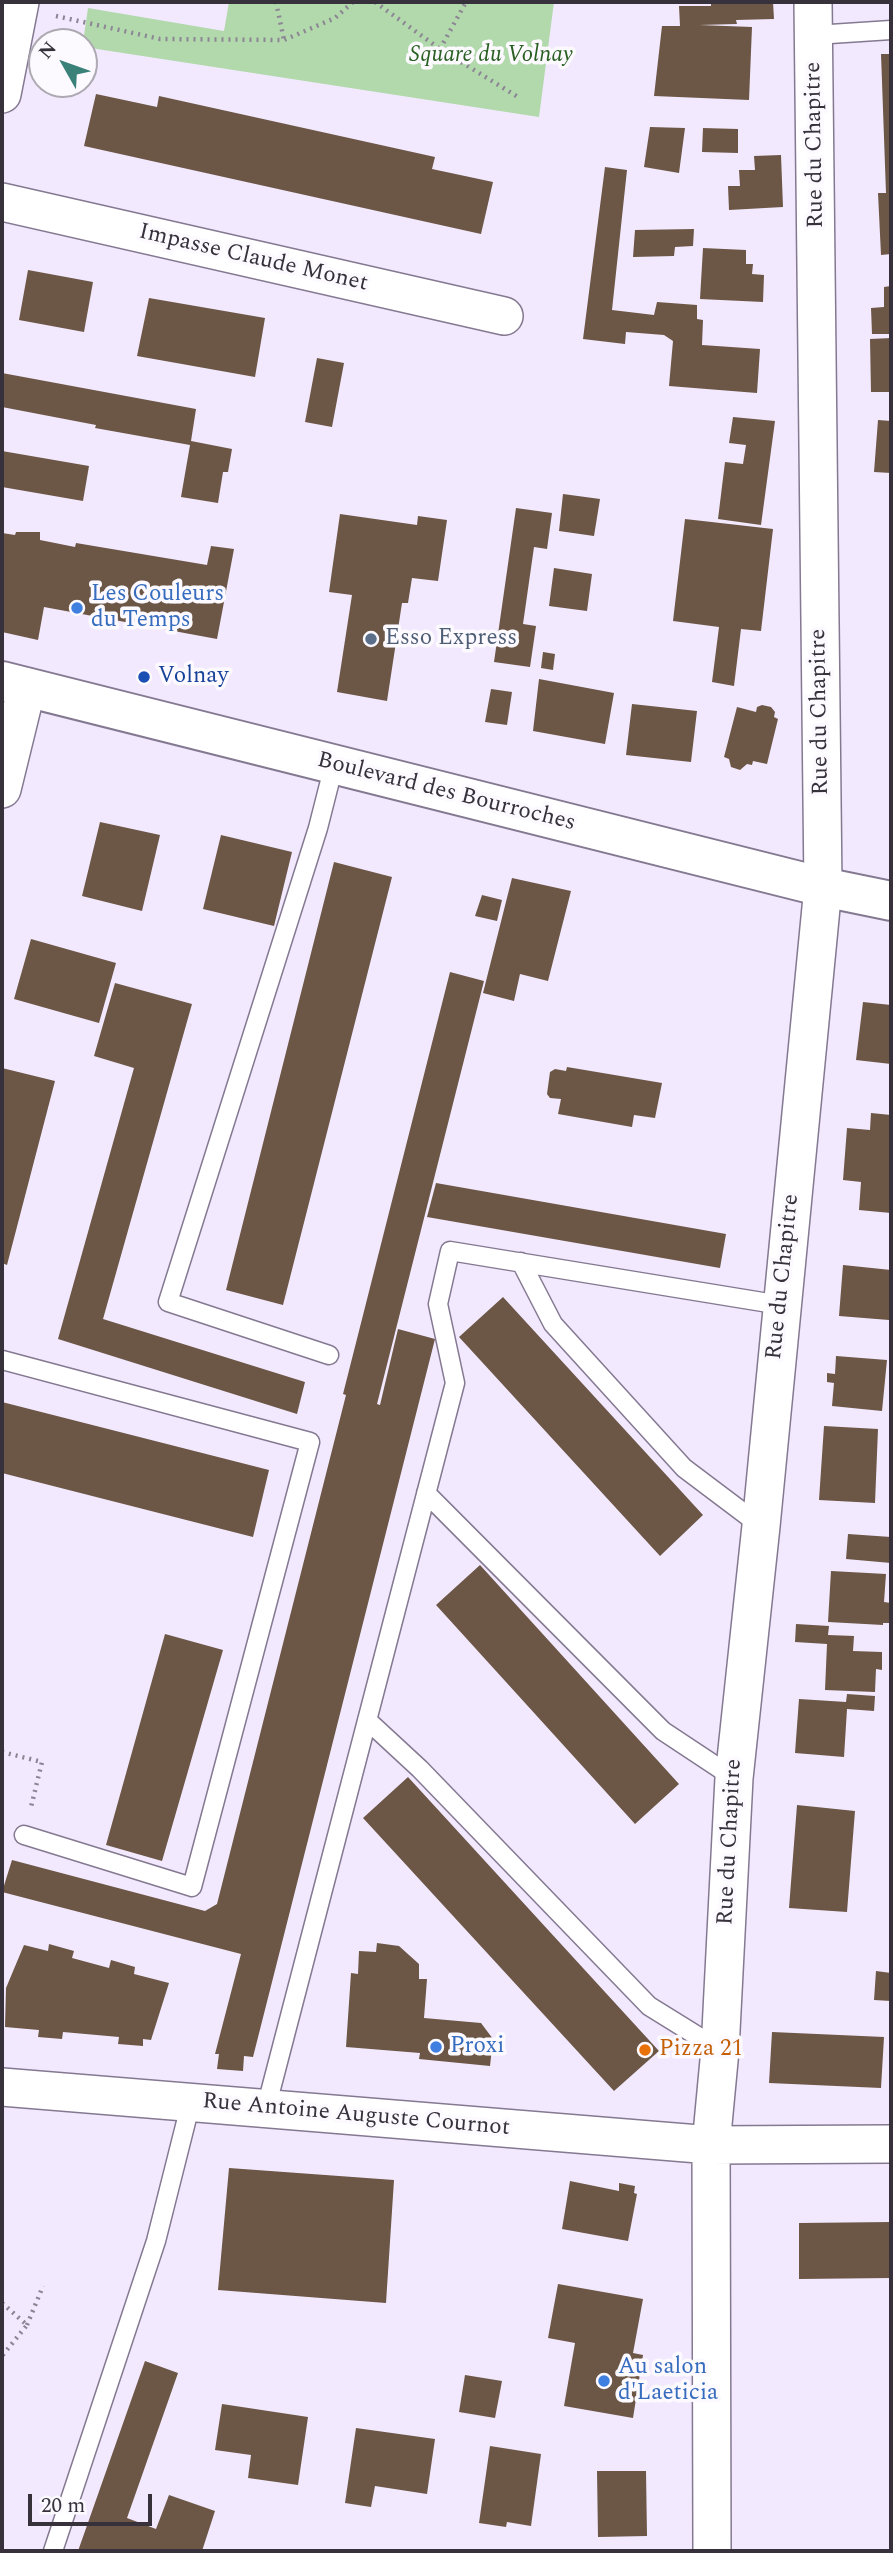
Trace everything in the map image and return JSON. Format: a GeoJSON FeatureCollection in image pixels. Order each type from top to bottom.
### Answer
{"type":"FeatureCollection","features":[{"type":"Feature","properties":{"kind":"main road","name":"Boulevard des Bourroches"},"geometry":{"type":"LineString","coordinates":[[14,684],[822,887],[891,901]]}},
{"type":"Feature","properties":{"kind":"street"},"geometry":{"type":"LineString","coordinates":[[2,94],[19,5]]}},
{"type":"Feature","properties":{"kind":"street","name":"Rue du Chapitre"},"geometry":{"type":"LineString","coordinates":[[712,2551],[711,2145],[734,1778],[761,1526],[822,887],[814,18]]}},
{"type":"Feature","properties":{"kind":"street","name":"Impasse Claude Monet"},"geometry":{"type":"LineString","coordinates":[[2,202],[504,316]]}},
{"type":"Feature","properties":{"kind":"street"},"geometry":{"type":"LineString","coordinates":[[2,789],[14,684]]}},
{"type":"Feature","properties":{"kind":"street","name":"Rue Antoine Auguste Cournot"},"geometry":{"type":"LineString","coordinates":[[2,2087],[711,2145],[891,2144]]}},
{"type":"Feature","properties":{"kind":"lane"},"geometry":{"type":"LineString","coordinates":[[814,18],[891,30]]}},
{"type":"Feature","properties":{"kind":"lane"},"geometry":{"type":"LineString","coordinates":[[329,1355],[168,1302],[318,828],[334,765]]}},
{"type":"Feature","properties":{"kind":"lane"},"geometry":{"type":"LineString","coordinates":[[266,2108],[455,1383],[438,1304],[450,1251],[781,1305]]}},
{"type":"Feature","properties":{"kind":"lane"},"geometry":{"type":"LineString","coordinates":[[521,1262],[553,1324],[684,1468],[761,1526]]}},
{"type":"Feature","properties":{"kind":"lane"},"geometry":{"type":"LineString","coordinates":[[2,1360],[310,1442],[192,1887],[24,1835]]}},
{"type":"Feature","properties":{"kind":"lane"},"geometry":{"type":"LineString","coordinates":[[426,1493],[663,1731],[734,1778]]}},
{"type":"Feature","properties":{"kind":"lane"},"geometry":{"type":"LineString","coordinates":[[367,1720],[420,1769],[649,2006],[719,2050]]}},
{"type":"Feature","properties":{"kind":"lane"},"geometry":{"type":"LineString","coordinates":[[53,2551],[156,2241],[191,2102]]}},
{"type":"Feature","properties":{"kind":"path"},"geometry":{"type":"LineString","coordinates":[[276,2],[284,40]]}},
{"type":"Feature","properties":{"kind":"path"},"geometry":{"type":"LineString","coordinates":[[19,5],[160,39],[284,40],[335,18],[353,2]]}},
{"type":"Feature","properties":{"kind":"path"},"geometry":{"type":"LineString","coordinates":[[375,2],[440,49],[518,97]]}},
{"type":"Feature","properties":{"kind":"path"},"geometry":{"type":"LineString","coordinates":[[440,49],[466,2]]}},
{"type":"Feature","properties":{"kind":"path"},"geometry":{"type":"LineString","coordinates":[[2,1752],[42,1762],[24,1835]]}},
{"type":"Feature","properties":{"kind":"path"},"geometry":{"type":"LineString","coordinates":[[2,2356],[27,2325],[43,2286]]}},
{"type":"Feature","properties":{"kind":"path"},"geometry":{"type":"LineString","coordinates":[[2,2303],[27,2325]]}},
{"type":"Feature","properties":{"kind":"green space","name":"Square du Volnay"},"geometry":{"type":"Polygon","coordinates":[[[229,2],[554,2],[539,117],[98,49],[98,28],[85,28],[88,8],[224,31],[229,2]]]}},
{"type":"Feature","properties":{"kind":"building"},"geometry":{"type":"Polygon","coordinates":[[[711,2],[773,2],[774,19],[699,25],[752,27],[749,100],[654,96],[662,26],[680,26],[679,6],[711,6],[711,2]]]}},
{"type":"Feature","properties":{"kind":"building"},"geometry":{"type":"Polygon","coordinates":[[[881,54],[891,54],[891,254],[881,255],[878,193],[886,193],[881,54]]]}},
{"type":"Feature","properties":{"kind":"building"},"geometry":{"type":"Polygon","coordinates":[[[98,94],[157,107],[159,96],[435,157],[432,169],[493,182],[481,234],[84,146],[98,94]]]}},
{"type":"Feature","properties":{"kind":"building"},"geometry":{"type":"Polygon","coordinates":[[[650,127],[685,128],[679,173],[644,167],[650,127]]]}},
{"type":"Feature","properties":{"kind":"building"},"geometry":{"type":"Polygon","coordinates":[[[703,128],[738,129],[738,153],[702,152],[703,128]]]}},
{"type":"Feature","properties":{"kind":"building"},"geometry":{"type":"Polygon","coordinates":[[[781,155],[783,207],[729,210],[728,186],[740,186],[739,170],[755,170],[754,156],[781,155]]]}},
{"type":"Feature","properties":{"kind":"building"},"geometry":{"type":"Polygon","coordinates":[[[605,167],[627,170],[612,310],[654,315],[657,302],[697,305],[697,319],[703,320],[702,345],[760,349],[757,393],[669,386],[673,341],[664,335],[626,332],[625,344],[583,339],[605,167]]]}},
{"type":"Feature","properties":{"kind":"building"},"geometry":{"type":"Polygon","coordinates":[[[694,229],[693,246],[675,247],[674,256],[633,257],[635,230],[694,229]]]}},
{"type":"Feature","properties":{"kind":"building"},"geometry":{"type":"Polygon","coordinates":[[[703,248],[746,250],[746,264],[753,264],[752,274],[764,275],[763,302],[700,299],[703,248]]]}},
{"type":"Feature","properties":{"kind":"building"},"geometry":{"type":"Polygon","coordinates":[[[28,270],[93,282],[84,332],[19,320],[28,270]]]}},
{"type":"Feature","properties":{"kind":"building"},"geometry":{"type":"Polygon","coordinates":[[[891,286],[891,334],[872,334],[871,308],[884,307],[884,287],[891,286]]]}},
{"type":"Feature","properties":{"kind":"building"},"geometry":{"type":"Polygon","coordinates":[[[149,298],[265,318],[255,377],[137,356],[149,298]]]}},
{"type":"Feature","properties":{"kind":"building"},"geometry":{"type":"Polygon","coordinates":[[[891,338],[891,392],[871,392],[870,339],[891,338]]]}},
{"type":"Feature","properties":{"kind":"building"},"geometry":{"type":"Polygon","coordinates":[[[317,358],[344,363],[332,427],[305,422],[317,358]]]}},
{"type":"Feature","properties":{"kind":"building"},"geometry":{"type":"Polygon","coordinates":[[[2,373],[196,409],[191,441],[232,449],[228,472],[223,472],[218,503],[181,497],[190,445],[95,428],[96,425],[2,407],[2,373]]]}},
{"type":"Feature","properties":{"kind":"building"},"geometry":{"type":"Polygon","coordinates":[[[733,417],[775,421],[761,525],[718,519],[725,462],[743,464],[746,445],[729,443],[733,417]]]}},
{"type":"Feature","properties":{"kind":"building"},"geometry":{"type":"Polygon","coordinates":[[[878,420],[891,421],[891,473],[874,472],[878,420]]]}},
{"type":"Feature","properties":{"kind":"building"},"geometry":{"type":"Polygon","coordinates":[[[2,451],[89,466],[83,501],[2,487],[2,451]]]}},
{"type":"Feature","properties":{"kind":"building"},"geometry":{"type":"Polygon","coordinates":[[[563,494],[600,499],[594,536],[559,531],[563,494]]]}},
{"type":"Feature","properties":{"kind":"building"},"geometry":{"type":"Polygon","coordinates":[[[516,508],[552,513],[547,549],[534,547],[523,624],[536,626],[530,667],[494,662],[516,508]]]}},
{"type":"Feature","properties":{"kind":"building"},"geometry":{"type":"Polygon","coordinates":[[[340,514],[417,525],[418,516],[447,520],[438,581],[412,578],[408,603],[402,603],[387,701],[337,692],[352,595],[329,592],[340,514]]]}},
{"type":"Feature","properties":{"kind":"building"},"geometry":{"type":"Polygon","coordinates":[[[685,519],[773,529],[761,631],[741,629],[734,686],[712,682],[719,627],[673,621],[685,519]]]}},
{"type":"Feature","properties":{"kind":"building"},"geometry":{"type":"Polygon","coordinates":[[[16,532],[40,532],[40,540],[75,547],[76,543],[207,565],[211,546],[234,549],[217,639],[44,607],[38,640],[2,632],[2,533],[15,535],[16,532]]]}},
{"type":"Feature","properties":{"kind":"building"},"geometry":{"type":"Polygon","coordinates":[[[554,568],[592,574],[587,611],[549,606],[554,568]]]}},
{"type":"Feature","properties":{"kind":"building"},"geometry":{"type":"Polygon","coordinates":[[[543,652],[555,654],[553,670],[541,668],[543,652]]]}},
{"type":"Feature","properties":{"kind":"building"},"geometry":{"type":"Polygon","coordinates":[[[539,679],[614,693],[605,744],[533,731],[539,679]]]}},
{"type":"Feature","properties":{"kind":"building"},"geometry":{"type":"Polygon","coordinates":[[[491,689],[512,692],[507,725],[485,722],[491,689]]]}},
{"type":"Feature","properties":{"kind":"building"},"geometry":{"type":"Polygon","coordinates":[[[632,704],[697,711],[691,762],[626,755],[632,704]]]}},
{"type":"Feature","properties":{"kind":"building"},"geometry":{"type":"Polygon","coordinates":[[[737,707],[756,712],[757,707],[771,707],[775,712],[774,717],[778,719],[767,764],[753,761],[752,765],[747,764],[740,770],[731,767],[729,759],[724,757],[737,707]]]}},
{"type":"Feature","properties":{"kind":"building"},"geometry":{"type":"Polygon","coordinates":[[[100,822],[160,835],[142,911],[82,896],[100,822]]]}},
{"type":"Feature","properties":{"kind":"building"},"geometry":{"type":"Polygon","coordinates":[[[221,835],[292,852],[274,926],[203,909],[221,835]]]}},
{"type":"Feature","properties":{"kind":"building"},"geometry":{"type":"Polygon","coordinates":[[[334,862],[392,877],[283,1305],[226,1290],[334,862]]]}},
{"type":"Feature","properties":{"kind":"building"},"geometry":{"type":"Polygon","coordinates":[[[512,878],[571,891],[548,981],[520,974],[514,1001],[483,993],[512,878]]]}},
{"type":"Feature","properties":{"kind":"building"},"geometry":{"type":"Polygon","coordinates":[[[482,895],[502,900],[497,921],[475,916],[482,895]]]}},
{"type":"Feature","properties":{"kind":"building"},"geometry":{"type":"Polygon","coordinates":[[[31,939],[116,963],[99,1023],[14,999],[31,939]]]}},
{"type":"Feature","properties":{"kind":"building"},"geometry":{"type":"Polygon","coordinates":[[[450,972],[484,981],[377,1404],[380,1405],[398,1329],[435,1339],[253,2057],[244,2056],[243,2071],[217,2069],[219,2054],[215,2054],[241,1954],[2,1892],[12,1860],[205,1911],[217,1904],[450,972]]]}},
{"type":"Feature","properties":{"kind":"building"},"geometry":{"type":"Polygon","coordinates":[[[115,983],[192,1004],[103,1319],[305,1382],[297,1414],[58,1339],[134,1068],[94,1056],[115,983]]]}},
{"type":"Feature","properties":{"kind":"building"},"geometry":{"type":"Polygon","coordinates":[[[863,1002],[891,1005],[891,1064],[856,1060],[863,1002]]]}},
{"type":"Feature","properties":{"kind":"building"},"geometry":{"type":"Polygon","coordinates":[[[567,1067],[662,1083],[655,1118],[634,1115],[632,1127],[558,1114],[561,1099],[550,1098],[547,1094],[550,1072],[555,1069],[566,1071],[567,1067]]]}},
{"type":"Feature","properties":{"kind":"building"},"geometry":{"type":"Polygon","coordinates":[[[2,1068],[55,1081],[7,1265],[2,1263],[2,1068]]]}},
{"type":"Feature","properties":{"kind":"building"},"geometry":{"type":"Polygon","coordinates":[[[871,1113],[891,1115],[891,1213],[859,1210],[861,1182],[843,1180],[847,1128],[870,1130],[871,1113]]]}},
{"type":"Feature","properties":{"kind":"building"},"geometry":{"type":"Polygon","coordinates":[[[436,1183],[726,1234],[720,1268],[427,1217],[436,1183]]]}},
{"type":"Feature","properties":{"kind":"building"},"geometry":{"type":"Polygon","coordinates":[[[843,1265],[891,1270],[889,1320],[839,1316],[843,1265]]]}},
{"type":"Feature","properties":{"kind":"building"},"geometry":{"type":"Polygon","coordinates":[[[503,1297],[703,1515],[660,1556],[459,1337],[503,1297]]]}},
{"type":"Feature","properties":{"kind":"building"},"geometry":{"type":"Polygon","coordinates":[[[836,1356],[887,1360],[882,1411],[832,1406],[834,1383],[827,1382],[827,1373],[835,1374],[836,1356]]]}},
{"type":"Feature","properties":{"kind":"building"},"geometry":{"type":"Polygon","coordinates":[[[2,1402],[269,1470],[253,1537],[2,1473],[2,1402]]]}},
{"type":"Feature","properties":{"kind":"building"},"geometry":{"type":"Polygon","coordinates":[[[824,1426],[878,1429],[875,1503],[819,1500],[824,1426]]]}},
{"type":"Feature","properties":{"kind":"building"},"geometry":{"type":"Polygon","coordinates":[[[848,1534],[891,1537],[891,1563],[846,1559],[848,1534]]]}},
{"type":"Feature","properties":{"kind":"building"},"geometry":{"type":"Polygon","coordinates":[[[480,1565],[679,1784],[635,1824],[436,1605],[480,1565]]]}},
{"type":"Feature","properties":{"kind":"building"},"geometry":{"type":"Polygon","coordinates":[[[831,1571],[886,1574],[884,1602],[891,1603],[891,1623],[883,1625],[828,1622],[831,1571]]]}},
{"type":"Feature","properties":{"kind":"building"},"geometry":{"type":"Polygon","coordinates":[[[796,1624],[829,1626],[828,1635],[854,1636],[853,1651],[882,1652],[882,1670],[876,1669],[875,1692],[825,1690],[827,1644],[795,1642],[796,1624]]]}},
{"type":"Feature","properties":{"kind":"building"},"geometry":{"type":"Polygon","coordinates":[[[165,1634],[223,1650],[162,1861],[106,1845],[165,1634]]]}},
{"type":"Feature","properties":{"kind":"building"},"geometry":{"type":"Polygon","coordinates":[[[847,1694],[875,1696],[874,1711],[847,1709],[844,1757],[795,1753],[799,1699],[846,1702],[847,1694]]]}},
{"type":"Feature","properties":{"kind":"building"},"geometry":{"type":"Polygon","coordinates":[[[408,1777],[659,2051],[614,2091],[363,1818],[408,1777]]]}},
{"type":"Feature","properties":{"kind":"building"},"geometry":{"type":"Polygon","coordinates":[[[797,1805],[855,1811],[847,1912],[789,1908],[797,1805]]]}},
{"type":"Feature","properties":{"kind":"building"},"geometry":{"type":"Polygon","coordinates":[[[377,1943],[399,1946],[419,1964],[419,1979],[427,1979],[424,2018],[481,2023],[493,2039],[490,2066],[419,2059],[420,2053],[346,2047],[351,1973],[358,1974],[359,1951],[376,1952],[377,1943]]]}},
{"type":"Feature","properties":{"kind":"building"},"geometry":{"type":"Polygon","coordinates":[[[49,1944],[74,1951],[72,1958],[109,1968],[111,1960],[135,1967],[134,1974],[169,1983],[151,2040],[143,2039],[143,2046],[118,2044],[119,2037],[63,2032],[62,2039],[38,2037],[39,2030],[5,2027],[6,1988],[24,1945],[48,1951],[49,1944]]]}},
{"type":"Feature","properties":{"kind":"building"},"geometry":{"type":"Polygon","coordinates":[[[876,1971],[891,1973],[891,2001],[874,2000],[876,1971]]]}},
{"type":"Feature","properties":{"kind":"building"},"geometry":{"type":"Polygon","coordinates":[[[772,2032],[884,2037],[881,2088],[769,2083],[772,2032]]]}},
{"type":"Feature","properties":{"kind":"building"},"geometry":{"type":"Polygon","coordinates":[[[229,2168],[394,2180],[386,2303],[218,2290],[229,2168]]]}},
{"type":"Feature","properties":{"kind":"building"},"geometry":{"type":"Polygon","coordinates":[[[570,2181],[619,2191],[619,2183],[635,2186],[634,2193],[637,2194],[628,2241],[562,2229],[570,2181]]]}},
{"type":"Feature","properties":{"kind":"building"},"geometry":{"type":"Polygon","coordinates":[[[891,2222],[891,2278],[799,2279],[799,2223],[891,2222]]]}},
{"type":"Feature","properties":{"kind":"building"},"geometry":{"type":"Polygon","coordinates":[[[558,2284],[643,2299],[633,2353],[643,2355],[633,2418],[564,2406],[575,2343],[548,2338],[558,2284]]]}},
{"type":"Feature","properties":{"kind":"building"},"geometry":{"type":"Polygon","coordinates":[[[145,2361],[178,2373],[127,2518],[156,2529],[169,2495],[215,2511],[202,2551],[78,2551],[145,2361]]]}},
{"type":"Feature","properties":{"kind":"building"},"geometry":{"type":"Polygon","coordinates":[[[465,2375],[502,2381],[495,2418],[459,2412],[465,2375]]]}},
{"type":"Feature","properties":{"kind":"building"},"geometry":{"type":"Polygon","coordinates":[[[222,2404],[308,2417],[298,2485],[248,2478],[251,2455],[215,2450],[222,2404]]]}},
{"type":"Feature","properties":{"kind":"building"},"geometry":{"type":"Polygon","coordinates":[[[356,2428],[435,2439],[427,2494],[375,2486],[371,2507],[345,2503],[356,2428]]]}},
{"type":"Feature","properties":{"kind":"building"},"geometry":{"type":"Polygon","coordinates":[[[490,2446],[541,2454],[531,2526],[507,2522],[506,2527],[479,2523],[490,2446]]]}},
{"type":"Feature","properties":{"kind":"building"},"geometry":{"type":"Polygon","coordinates":[[[597,2471],[646,2471],[647,2536],[598,2537],[597,2471]]]}},
{"type":"Feature","properties":{"kind":"place","name":"Les Couleurs du Temps"},"geometry":{"type":"Point","coordinates":[77,608]}},
{"type":"Feature","properties":{"kind":"place","name":"Esso Express"},"geometry":{"type":"Point","coordinates":[371,639]}},
{"type":"Feature","properties":{"kind":"place","name":"Volnay"},"geometry":{"type":"Point","coordinates":[144,677]}},
{"type":"Feature","properties":{"kind":"place","name":"Proxi"},"geometry":{"type":"Point","coordinates":[436,2047]}},
{"type":"Feature","properties":{"kind":"place","name":"Pizza 21"},"geometry":{"type":"Point","coordinates":[645,2050]}},
{"type":"Feature","properties":{"kind":"place","name":"Au salon d'Laeticia"},"geometry":{"type":"Point","coordinates":[604,2381]}}]}
